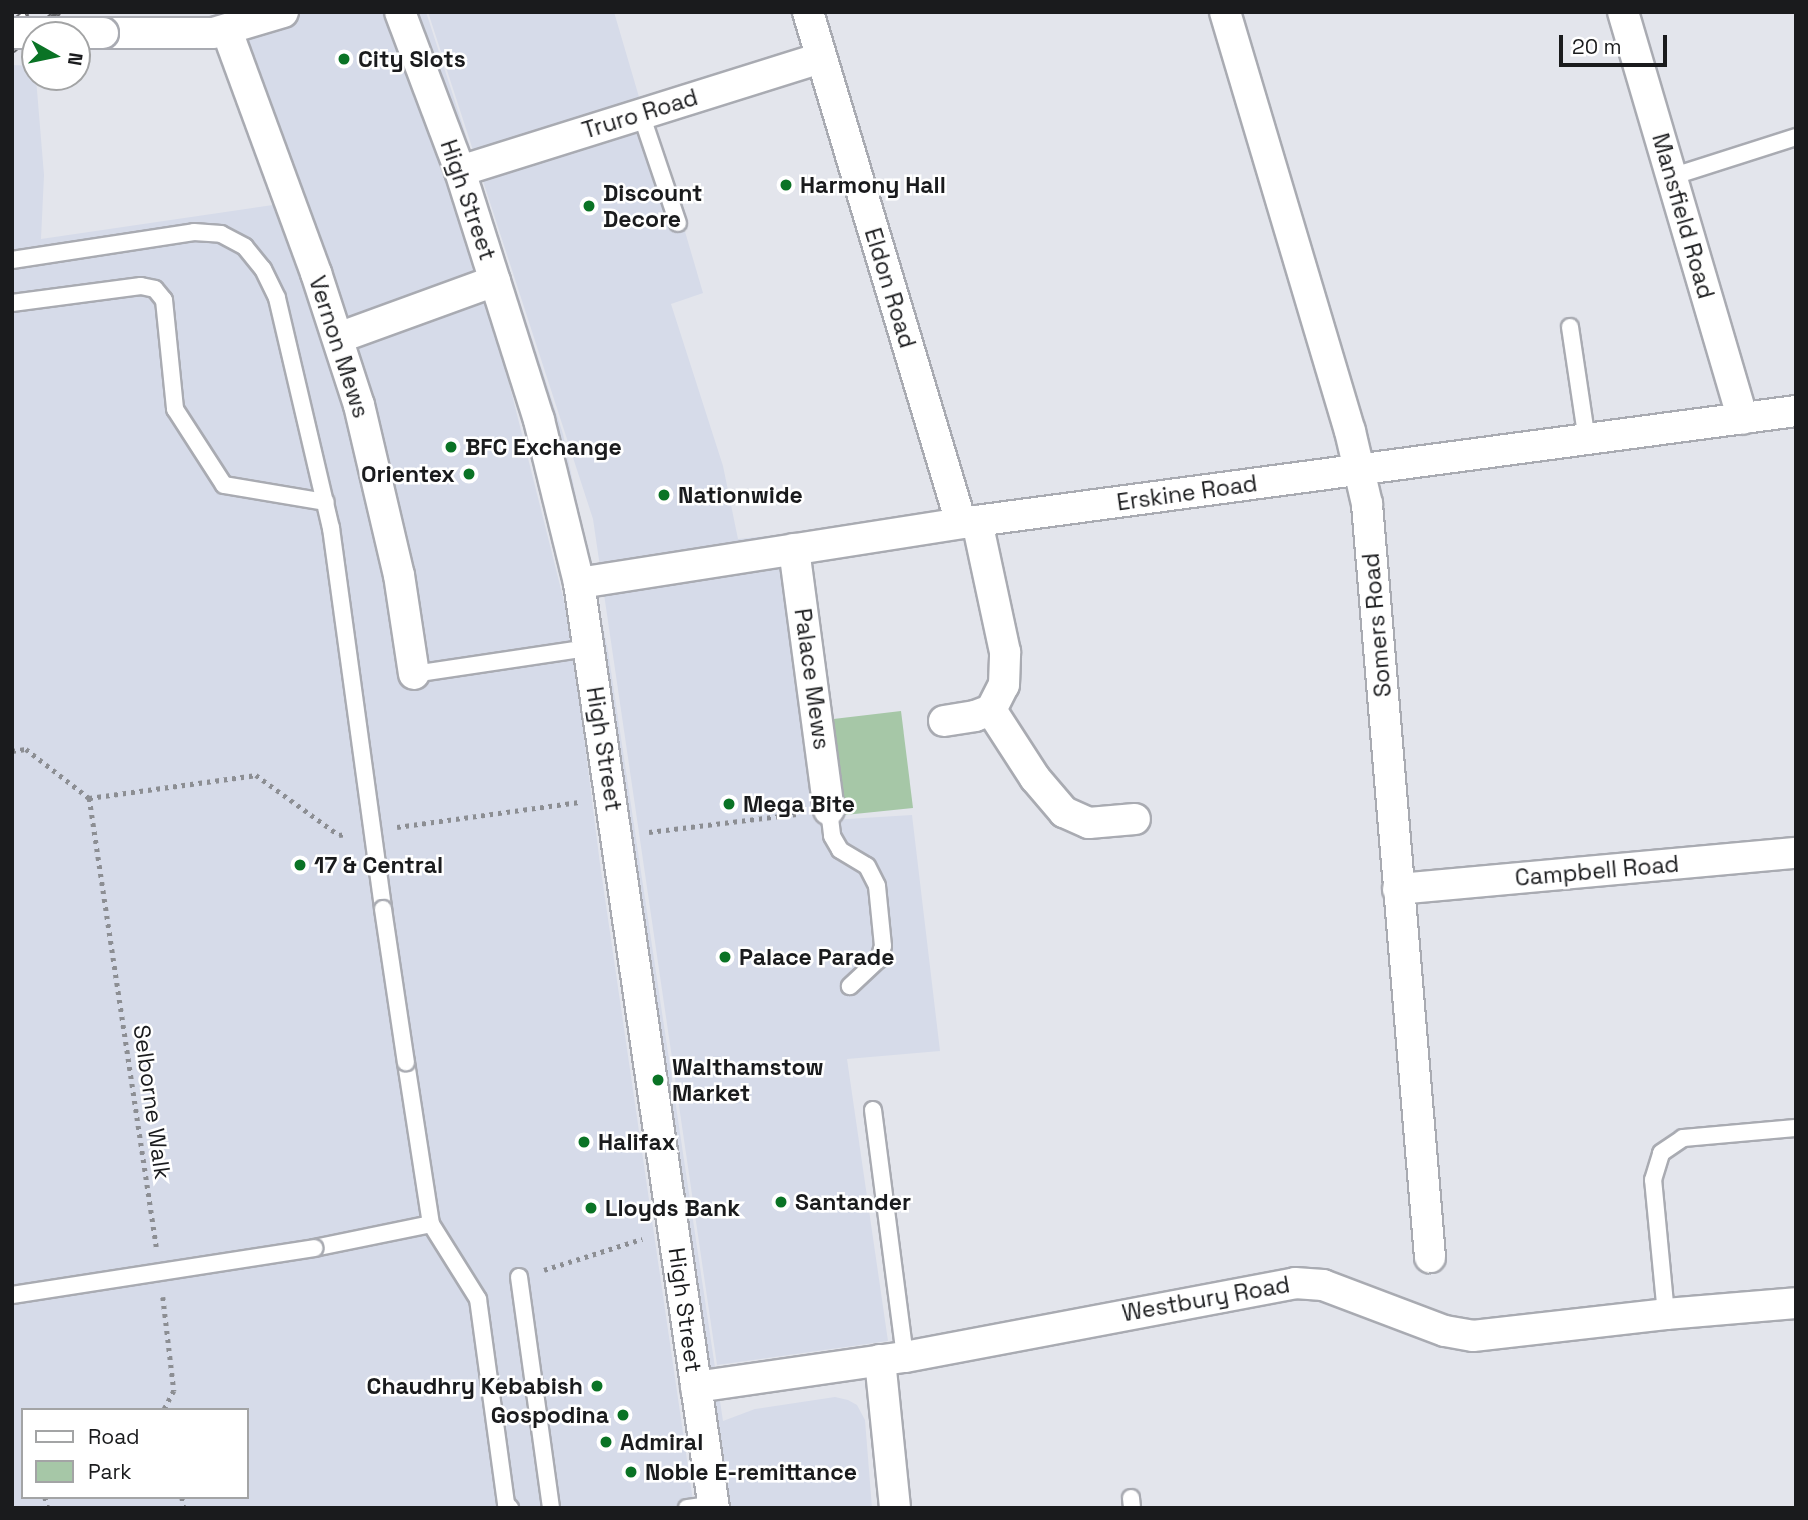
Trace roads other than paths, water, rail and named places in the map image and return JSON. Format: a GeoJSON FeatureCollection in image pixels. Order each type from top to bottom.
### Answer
{"type":"FeatureCollection","features":[{"type":"Feature","properties":{"kind":"street"},"geometry":{"type":"LineString","coordinates":[[12,33],[227,31],[283,12]]}},
{"type":"Feature","properties":{"kind":"street","name":"High Street"},"geometry":{"type":"LineString","coordinates":[[400,12],[460,171],[539,420],[579,583],[696,1387],[705,1507]]}},
{"type":"Feature","properties":{"kind":"street","name":"Eldon Road"},"geometry":{"type":"LineString","coordinates":[[808,12],[969,522],[1005,652],[1004,685],[991,710]]}},
{"type":"Feature","properties":{"kind":"street","name":"Somers Road"},"geometry":{"type":"LineString","coordinates":[[1226,12],[1360,469],[1367,504],[1430,1256]]}},
{"type":"Feature","properties":{"kind":"street","name":"Mansfield Road"},"geometry":{"type":"LineString","coordinates":[[1623,12],[1743,419]]}},
{"type":"Feature","properties":{"kind":"street","name":"Vernon Mews"},"geometry":{"type":"LineString","coordinates":[[227,31],[338,338],[359,405],[396,562],[414,674]]}},
{"type":"Feature","properties":{"kind":"street","name":"Truro Road"},"geometry":{"type":"LineString","coordinates":[[460,171],[821,58]]}},
{"type":"Feature","properties":{"kind":"street"},"geometry":{"type":"LineString","coordinates":[[338,338],[495,281]]}},
{"type":"Feature","properties":{"kind":"street","name":"Erskine Road"},"geometry":{"type":"LineString","coordinates":[[579,583],[969,522],[1796,411]]}},
{"type":"Feature","properties":{"kind":"street","name":"Palace Mews"},"geometry":{"type":"LineString","coordinates":[[794,550],[831,823]]}},
{"type":"Feature","properties":{"kind":"street"},"geometry":{"type":"LineString","coordinates":[[944,721],[975,716],[991,710],[1035,778],[1064,812],[1089,822],[1135,819]]}},
{"type":"Feature","properties":{"kind":"street","name":"Campbell Road"},"geometry":{"type":"LineString","coordinates":[[1398,889],[1796,853]]}},
{"type":"Feature","properties":{"kind":"street","name":"Westbury Road"},"geometry":{"type":"LineString","coordinates":[[696,1387],[892,1359],[1295,1283],[1323,1285],[1465,1336],[1796,1303]]}},
{"type":"Feature","properties":{"kind":"street"},"geometry":{"type":"LineString","coordinates":[[892,1359],[895,1508]]}},
{"type":"Feature","properties":{"kind":"lane"},"geometry":{"type":"LineString","coordinates":[[641,114],[678,223]]}},
{"type":"Feature","properties":{"kind":"lane"},"geometry":{"type":"LineString","coordinates":[[1671,177],[1796,137]]}},
{"type":"Feature","properties":{"kind":"lane"},"geometry":{"type":"LineString","coordinates":[[12,260],[194,232],[221,234],[244,247],[262,269],[277,298],[331,528],[364,778],[431,1224],[478,1299],[506,1504],[510,1508]]}},
{"type":"Feature","properties":{"kind":"lane"},"geometry":{"type":"LineString","coordinates":[[12,303],[141,286],[155,289],[164,300],[175,409],[224,485],[326,502]]}},
{"type":"Feature","properties":{"kind":"lane"},"geometry":{"type":"LineString","coordinates":[[1570,327],[1587,440]]}},
{"type":"Feature","properties":{"kind":"lane"},"geometry":{"type":"LineString","coordinates":[[414,674],[589,648]]}},
{"type":"Feature","properties":{"kind":"lane"},"geometry":{"type":"LineString","coordinates":[[831,823],[840,850],[867,866],[877,886],[883,946],[879,959],[850,986]]}},
{"type":"Feature","properties":{"kind":"lane"},"geometry":{"type":"LineString","coordinates":[[873,1110],[892,1359]]}},
{"type":"Feature","properties":{"kind":"lane"},"geometry":{"type":"LineString","coordinates":[[1666,1314],[1653,1180],[1661,1153],[1683,1138],[1796,1128]]}},
{"type":"Feature","properties":{"kind":"lane"},"geometry":{"type":"LineString","coordinates":[[12,1295],[354,1241],[431,1224]]}},
{"type":"Feature","properties":{"kind":"lane"},"geometry":{"type":"LineString","coordinates":[[519,1278],[551,1508]]}},
{"type":"Feature","properties":{"kind":"railway"},"geometry":{"type":"LineString","coordinates":[[12,24],[27,12]]}},
{"type":"Feature","properties":{"kind":"railway"},"geometry":{"type":"LineString","coordinates":[[12,50],[58,12]]}},
{"type":"Feature","properties":{"kind":"place","name":"City Slots"},"geometry":{"type":"Point","coordinates":[344,59]}},
{"type":"Feature","properties":{"kind":"place","name":"Harmony Hall"},"geometry":{"type":"Point","coordinates":[786,185]}},
{"type":"Feature","properties":{"kind":"place","name":"Discount Decore"},"geometry":{"type":"Point","coordinates":[589,206]}},
{"type":"Feature","properties":{"kind":"place","name":"BFC Exchange"},"geometry":{"type":"Point","coordinates":[451,447]}},
{"type":"Feature","properties":{"kind":"place","name":"Orientex"},"geometry":{"type":"Point","coordinates":[469,474]}},
{"type":"Feature","properties":{"kind":"place","name":"Nationwide"},"geometry":{"type":"Point","coordinates":[664,495]}},
{"type":"Feature","properties":{"kind":"place","name":"Mega Bite"},"geometry":{"type":"Point","coordinates":[729,804]}},
{"type":"Feature","properties":{"kind":"place","name":"17 & Central"},"geometry":{"type":"Point","coordinates":[300,865]}},
{"type":"Feature","properties":{"kind":"place","name":"Palace Parade"},"geometry":{"type":"Point","coordinates":[725,957]}},
{"type":"Feature","properties":{"kind":"place","name":"Walthamstow Market"},"geometry":{"type":"Point","coordinates":[658,1080]}},
{"type":"Feature","properties":{"kind":"place","name":"Halifax"},"geometry":{"type":"Point","coordinates":[584,1142]}},
{"type":"Feature","properties":{"kind":"place","name":"Santander"},"geometry":{"type":"Point","coordinates":[781,1202]}},
{"type":"Feature","properties":{"kind":"place","name":"Lloyds Bank"},"geometry":{"type":"Point","coordinates":[591,1208]}},
{"type":"Feature","properties":{"kind":"place","name":"Chaudhry Kebabish"},"geometry":{"type":"Point","coordinates":[597,1386]}},
{"type":"Feature","properties":{"kind":"place","name":"Gospodina"},"geometry":{"type":"Point","coordinates":[623,1415]}},
{"type":"Feature","properties":{"kind":"place","name":"Admiral"},"geometry":{"type":"Point","coordinates":[606,1442]}},
{"type":"Feature","properties":{"kind":"place","name":"Noble E-remittance"},"geometry":{"type":"Point","coordinates":[631,1472]}}]}
